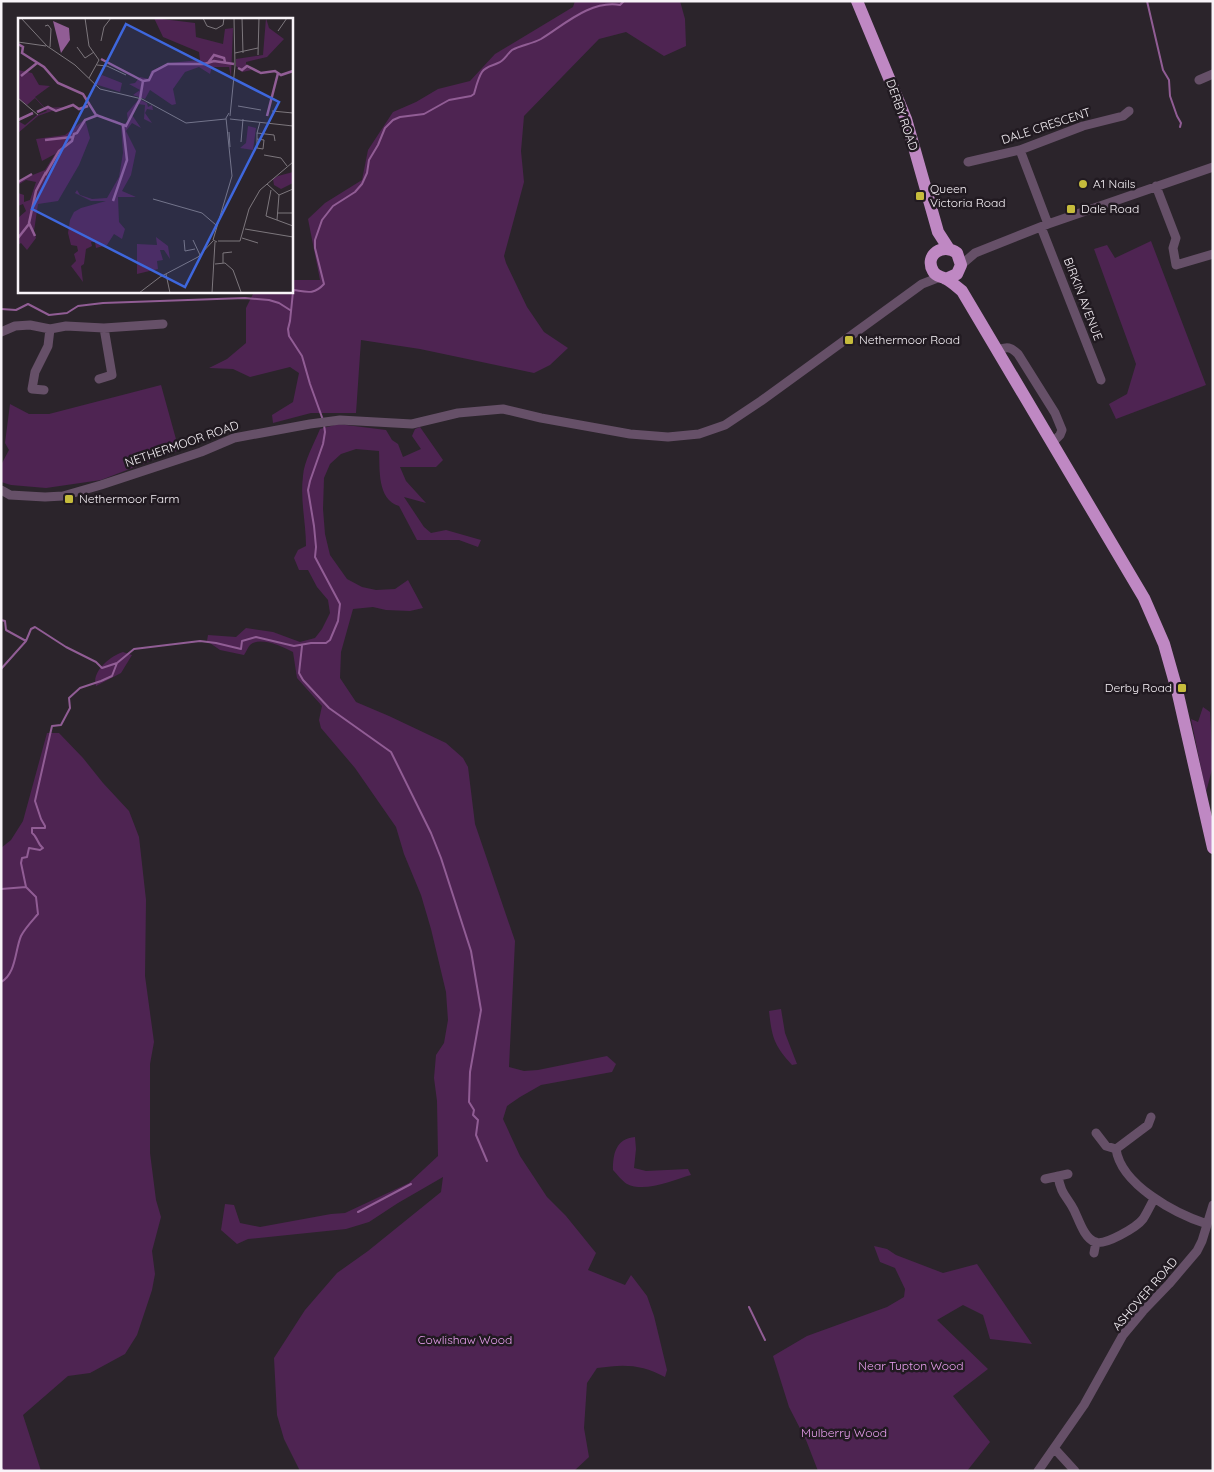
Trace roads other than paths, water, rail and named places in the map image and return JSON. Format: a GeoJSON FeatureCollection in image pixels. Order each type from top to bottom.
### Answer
{"type":"FeatureCollection","features":[{"type":"Feature","properties":{"kind":"highway","name":"DERBY ROAD"},"geometry":{"type":"LineString","coordinates":[[857,1],[906,119],[938,232],[956,260]]}},
{"type":"Feature","properties":{"kind":"highway","name":"DERBY ROAD"},"geometry":{"type":"LineString","coordinates":[[938,232],[935,253],[932,258],[939,275]]}},
{"type":"Feature","properties":{"kind":"highway"},"geometry":{"type":"LineString","coordinates":[[935,253],[939,250],[956,260],[962,291],[1144,598],[1158,630],[1178,690],[1213,848]]}},
{"type":"Feature","properties":{"kind":"highway"},"geometry":{"type":"LineString","coordinates":[[939,275],[954,276],[956,260]]}},
{"type":"Feature","properties":{"kind":"highway"},"geometry":{"type":"LineString","coordinates":[[939,275],[962,291]]}},
{"type":"Feature","properties":{"kind":"street"},"geometry":{"type":"LineString","coordinates":[[1199,80],[1213,74]]}},
{"type":"Feature","properties":{"kind":"street","name":"DALE CRESCENT"},"geometry":{"type":"LineString","coordinates":[[968,162],[1020,150],[1083,126],[1123,116],[1129,110]]}},
{"type":"Feature","properties":{"kind":"street"},"geometry":{"type":"LineString","coordinates":[[1020,150],[1044,226]]}},
{"type":"Feature","properties":{"kind":"street"},"geometry":{"type":"LineString","coordinates":[[956,260],[1044,226],[1213,167]]}},
{"type":"Feature","properties":{"kind":"street"},"geometry":{"type":"LineString","coordinates":[[1156,186],[1176,238],[1173,248],[1176,265],[1213,254]]}},
{"type":"Feature","properties":{"kind":"street","name":"BIRKIN AVENUE"},"geometry":{"type":"LineString","coordinates":[[1044,226],[1101,380]]}},
{"type":"Feature","properties":{"kind":"street","name":"NETHERMOOR ROAD"},"geometry":{"type":"LineString","coordinates":[[1,490],[10,495],[63,496],[201,452],[234,438],[340,420],[412,424],[458,412],[502,409],[621,433],[668,437],[699,434],[725,425],[922,284],[939,275]]}},
{"type":"Feature","properties":{"kind":"street"},"geometry":{"type":"LineString","coordinates":[[1,332],[15,326],[50,329],[66,326],[104,328],[163,324]]}},
{"type":"Feature","properties":{"kind":"street"},"geometry":{"type":"LineString","coordinates":[[99,379],[112,375],[104,328]]}},
{"type":"Feature","properties":{"kind":"street"},"geometry":{"type":"LineString","coordinates":[[44,390],[32,389],[35,372],[48,346],[50,329]]}},
{"type":"Feature","properties":{"kind":"street"},"geometry":{"type":"LineString","coordinates":[[1116,1149],[1150,1121],[1157,1130]]}},
{"type":"Feature","properties":{"kind":"street"},"geometry":{"type":"LineString","coordinates":[[1096,1133],[1106,1146],[1116,1149]]}},
{"type":"Feature","properties":{"kind":"street"},"geometry":{"type":"LineString","coordinates":[[1116,1149],[1119,1162],[1138,1186],[1154,1199],[1207,1224]]}},
{"type":"Feature","properties":{"kind":"street"},"geometry":{"type":"LineString","coordinates":[[1045,1179],[1068,1174]]}},
{"type":"Feature","properties":{"kind":"street"},"geometry":{"type":"LineString","coordinates":[[1058,1176],[1064,1195],[1090,1239],[1096,1242],[1104,1242],[1136,1226],[1142,1220],[1154,1199]]}},
{"type":"Feature","properties":{"kind":"street","name":"ASHOVER ROAD"},"geometry":{"type":"LineString","coordinates":[[1038,1471],[1084,1405],[1123,1335],[1190,1261],[1202,1241],[1213,1205]]}},
{"type":"Feature","properties":{"kind":"street"},"geometry":{"type":"LineString","coordinates":[[1094,1253],[1096,1242]]}},
{"type":"Feature","properties":{"kind":"street"},"geometry":{"type":"LineString","coordinates":[[1054,1448],[1075,1471]]}},
{"type":"Feature","properties":{"kind":"waterway"},"geometry":{"type":"LineString","coordinates":[[323,420],[302,356],[289,336],[288,329],[293,292],[294,290],[314,291],[324,284],[315,248],[315,240],[322,220],[333,206],[355,192],[362,184],[367,173],[369,160],[385,128],[393,120],[400,117],[424,114],[449,100],[471,96],[474,94],[479,77],[484,70],[500,62],[512,50],[541,39],[588,10],[609,4],[620,5],[624,1]]}},
{"type":"Feature","properties":{"kind":"waterway"},"geometry":{"type":"LineString","coordinates":[[1147,1],[1163,70],[1169,80],[1170,96],[1181,123],[1180,127]]}},
{"type":"Feature","properties":{"kind":"waterway"},"geometry":{"type":"LineString","coordinates":[[1,309],[16,310],[28,304],[49,315],[67,313],[78,306],[103,303],[245,298],[269,300],[279,303],[290,310]]}},
{"type":"Feature","properties":{"kind":"waterway"},"geometry":{"type":"LineString","coordinates":[[1,620],[5,621],[6,630],[26,641],[31,629],[35,627],[66,647],[96,662],[102,668],[117,663],[134,649],[200,641],[241,649],[242,641],[256,637],[294,646],[326,643],[330,640],[338,621],[340,604],[315,557],[314,526],[308,490],[323,444],[324,425]]}},
{"type":"Feature","properties":{"kind":"waterway"},"geometry":{"type":"LineString","coordinates":[[1,669],[26,641]]}},
{"type":"Feature","properties":{"kind":"waterway"},"geometry":{"type":"LineString","coordinates":[[302,646],[299,673],[303,680],[329,708],[391,752],[431,833],[441,858],[471,951],[481,1010],[470,1072],[469,1102],[474,1110],[473,1115],[478,1120],[476,1135],[487,1161]]}},
{"type":"Feature","properties":{"kind":"waterway"},"geometry":{"type":"LineString","coordinates":[[1,982],[10,973],[21,936],[38,914],[36,897],[26,887],[21,863],[22,858],[27,857],[29,848],[40,850],[43,848],[32,833],[32,828],[45,828],[35,801],[52,726],[61,725],[70,708],[69,698],[80,688],[112,676],[117,663]]}},
{"type":"Feature","properties":{"kind":"waterway"},"geometry":{"type":"LineString","coordinates":[[1,889],[26,887]]}},
{"type":"Feature","properties":{"kind":"waterway"},"geometry":{"type":"LineString","coordinates":[[358,1212],[411,1184]]}},
{"type":"Feature","properties":{"kind":"waterway"},"geometry":{"type":"LineString","coordinates":[[749,1307],[765,1340]]}},
{"type":"Feature","properties":{"kind":"waterway"},"geometry":{"type":"LineString","coordinates":[[1,1468],[4,1471]]}},
{"type":"Feature","properties":{"kind":"place","name":"A1 Nails"},"geometry":{"type":"Point","coordinates":[1083,184]}},
{"type":"Feature","properties":{"kind":"place","name":"Queen Victoria Road"},"geometry":{"type":"Point","coordinates":[920,196]}},
{"type":"Feature","properties":{"kind":"place","name":"Dale Road"},"geometry":{"type":"Point","coordinates":[1071,209]}},
{"type":"Feature","properties":{"kind":"place","name":"Nethermoor Road"},"geometry":{"type":"Point","coordinates":[849,340]}},
{"type":"Feature","properties":{"kind":"place","name":"Nethermoor Farm"},"geometry":{"type":"Point","coordinates":[69,499]}},
{"type":"Feature","properties":{"kind":"place","name":"Derby Road"},"geometry":{"type":"Point","coordinates":[1182,688]}},
{"type":"Feature","properties":{"kind":"park label","name":"Cowlishaw Wood"},"geometry":{"type":"Point","coordinates":[465,1340]}},
{"type":"Feature","properties":{"kind":"park label","name":"Near Tupton Wood"},"geometry":{"type":"Point","coordinates":[911,1366]}},
{"type":"Feature","properties":{"kind":"park label","name":"Mulberry Wood"},"geometry":{"type":"Point","coordinates":[844,1433]}}]}
